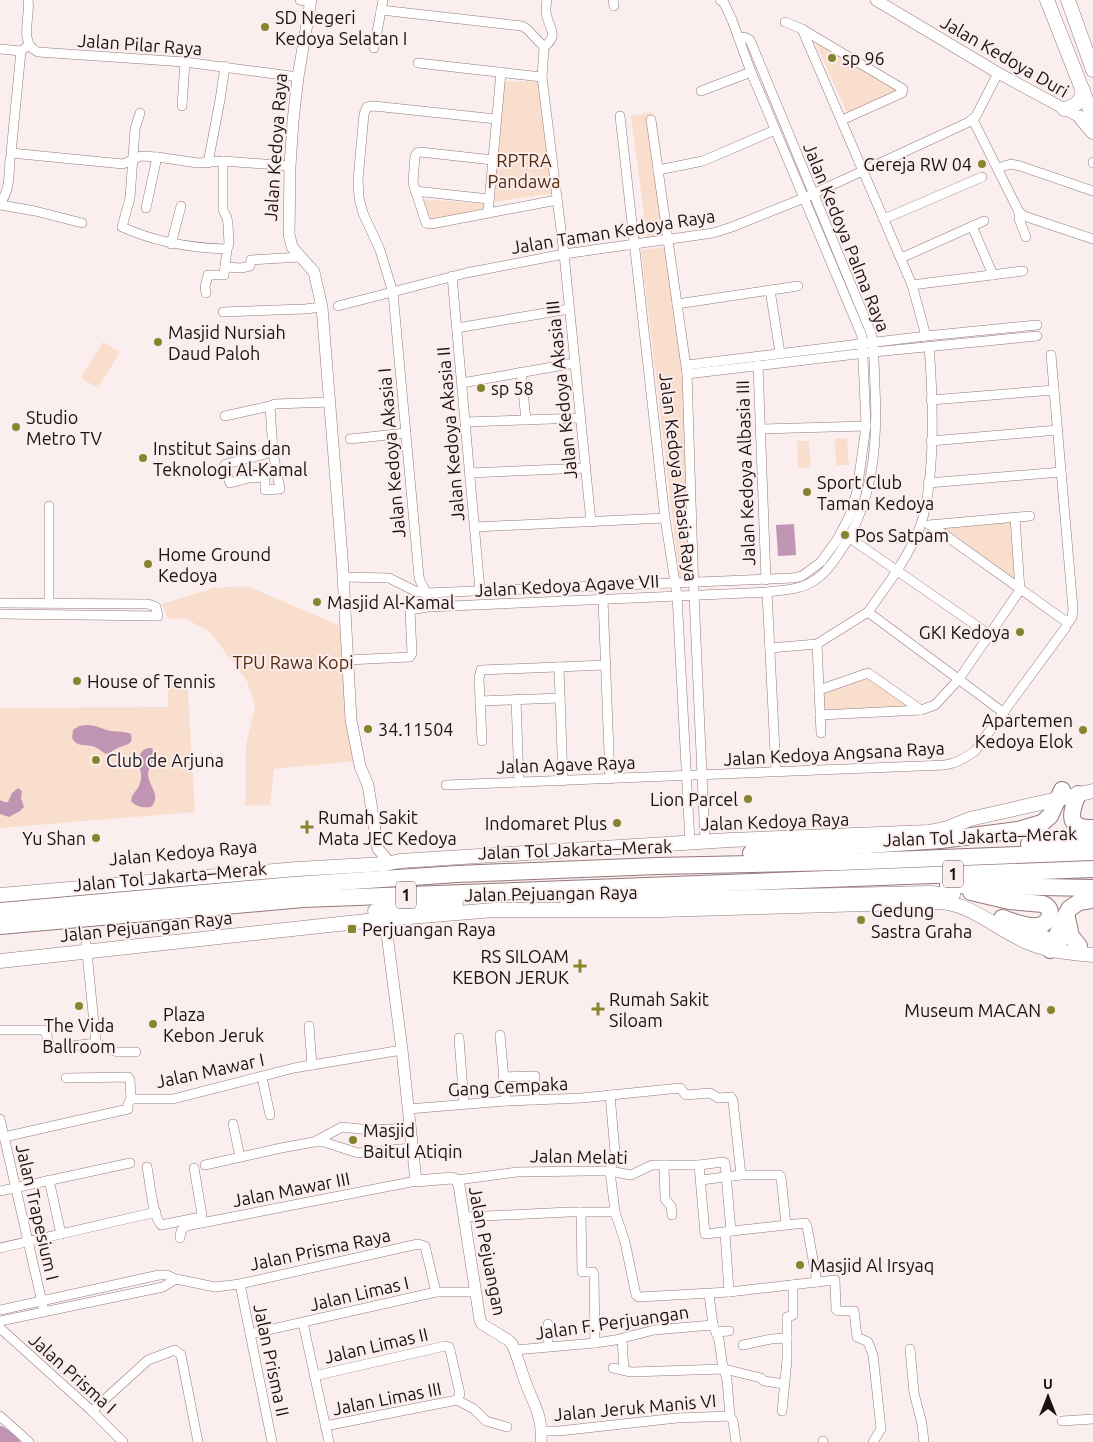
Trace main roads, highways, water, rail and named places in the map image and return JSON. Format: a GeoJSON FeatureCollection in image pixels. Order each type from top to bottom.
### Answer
{"type":"FeatureCollection","features":[{"type":"Feature","properties":{"kind":"highway"},"geometry":{"type":"LineString","coordinates":[[1076,796],[1071,814],[1073,821],[1077,826],[1093,828]]}},
{"type":"Feature","properties":{"kind":"highway"},"geometry":{"type":"LineString","coordinates":[[657,866],[705,856],[882,845],[1004,832],[1032,827],[1042,823],[1076,796]]}},
{"type":"Feature","properties":{"kind":"highway"},"geometry":{"type":"LineString","coordinates":[[840,862],[966,848],[1093,839]]}},
{"type":"Feature","properties":{"kind":"highway","name":"Jalan Tol Jakarta–Merak"},"geometry":{"type":"LineString","coordinates":[[0,911],[294,885],[457,874],[1093,852]]}},
{"type":"Feature","properties":{"kind":"highway","name":"Jalan Tol Jakarta–Merak"},"geometry":{"type":"LineString","coordinates":[[0,926],[304,899],[1093,869]]}},
{"type":"Feature","properties":{"kind":"highway"},"geometry":{"type":"LineString","coordinates":[[813,880],[842,884],[1093,888]]}},
{"type":"Feature","properties":{"kind":"highway"},"geometry":{"type":"LineString","coordinates":[[944,885],[1009,901],[1042,904],[1046,905],[1049,909],[1048,922],[1038,926],[1002,918]]}},
{"type":"Feature","properties":{"kind":"highway"},"geometry":{"type":"LineString","coordinates":[[1052,946],[1067,912],[1075,904],[1093,900]]}},
{"type":"Feature","properties":{"kind":"highway"},"geometry":{"type":"LineString","coordinates":[[1067,912],[1069,932],[1074,940],[1086,947]]}},
{"type":"Feature","properties":{"kind":"main road"},"geometry":{"type":"LineString","coordinates":[[1047,0],[1083,90],[1093,132]]}},
{"type":"Feature","properties":{"kind":"main road"},"geometry":{"type":"LineString","coordinates":[[1068,0],[1093,70]]}},
{"type":"Feature","properties":{"kind":"main road"},"geometry":{"type":"LineString","coordinates":[[1064,109],[1078,104],[1083,90]]}},
{"type":"Feature","properties":{"kind":"main road","name":"Jalan Kedoya Raya"},"geometry":{"type":"LineString","coordinates":[[0,894],[297,869],[385,864],[400,861],[704,842],[929,832],[948,828],[970,819],[1076,796],[1093,783]]}},
{"type":"Feature","properties":{"kind":"main road","name":"Jalan Kedoya Raya"},"geometry":{"type":"LineString","coordinates":[[0,885],[297,861],[385,857],[400,861]]}},
{"type":"Feature","properties":{"kind":"main road","name":"Jalan Pejuangan Raya"},"geometry":{"type":"LineString","coordinates":[[0,953],[86,947],[494,902],[930,893],[943,893],[960,897],[1034,934],[1052,946],[1086,947]]}},
{"type":"Feature","properties":{"kind":"main road","name":"Jalan Pejuangan Raya"},"geometry":{"type":"LineString","coordinates":[[384,915],[494,910],[660,910],[947,902],[962,906],[1019,938],[1093,955]]}},
{"type":"Feature","properties":{"kind":"main road","name":"Jalan Pejuangan Raya"},"geometry":{"type":"LineString","coordinates":[[0,961],[86,947]]}},
{"type":"Feature","properties":{"kind":"waterway"},"geometry":{"type":"LineString","coordinates":[[0,1433],[13,1442]]}},
{"type":"Feature","properties":{"kind":"place","name":"SD Negeri Kedoya Selatan I"},"geometry":{"type":"Point","coordinates":[265,27]}},
{"type":"Feature","properties":{"kind":"place","name":"sp 96"},"geometry":{"type":"Point","coordinates":[832,58]}},
{"type":"Feature","properties":{"kind":"place","name":"Gereja RW 04"},"geometry":{"type":"Point","coordinates":[982,164]}},
{"type":"Feature","properties":{"kind":"place","name":"Masjid Nursiah Daud Paloh"},"geometry":{"type":"Point","coordinates":[158,342]}},
{"type":"Feature","properties":{"kind":"place","name":"sp 58"},"geometry":{"type":"Point","coordinates":[481,388]}},
{"type":"Feature","properties":{"kind":"place","name":"Studio Metro TV"},"geometry":{"type":"Point","coordinates":[16,427]}},
{"type":"Feature","properties":{"kind":"place","name":"Institut Sains dan Teknologi Al-Kamal"},"geometry":{"type":"Point","coordinates":[143,458]}},
{"type":"Feature","properties":{"kind":"place","name":"Sport Club Taman Kedoya"},"geometry":{"type":"Point","coordinates":[807,492]}},
{"type":"Feature","properties":{"kind":"place","name":"Pos Satpam"},"geometry":{"type":"Point","coordinates":[845,535]}},
{"type":"Feature","properties":{"kind":"place","name":"Home Ground Kedoya"},"geometry":{"type":"Point","coordinates":[148,564]}},
{"type":"Feature","properties":{"kind":"place","name":"Masjid Al-Kamal"},"geometry":{"type":"Point","coordinates":[317,602]}},
{"type":"Feature","properties":{"kind":"place","name":"GKI Kedoya"},"geometry":{"type":"Point","coordinates":[1020,632]}},
{"type":"Feature","properties":{"kind":"place","name":"House of Tennis"},"geometry":{"type":"Point","coordinates":[77,681]}},
{"type":"Feature","properties":{"kind":"place","name":"34.11504"},"geometry":{"type":"Point","coordinates":[368,729]}},
{"type":"Feature","properties":{"kind":"place","name":"Apartemen Kedoya Elok"},"geometry":{"type":"Point","coordinates":[1083,730]}},
{"type":"Feature","properties":{"kind":"place","name":"Club de Arjuna"},"geometry":{"type":"Point","coordinates":[96,760]}},
{"type":"Feature","properties":{"kind":"place","name":"Lion Parcel"},"geometry":{"type":"Point","coordinates":[748,799]}},
{"type":"Feature","properties":{"kind":"place","name":"Indomaret Plus"},"geometry":{"type":"Point","coordinates":[617,823]}},
{"type":"Feature","properties":{"kind":"place","name":"Rumah Sakit Mata JEC Kedoya"},"geometry":{"type":"Point","coordinates":[307,827]}},
{"type":"Feature","properties":{"kind":"place","name":"Yu Shan"},"geometry":{"type":"Point","coordinates":[96,838]}},
{"type":"Feature","properties":{"kind":"place","name":"Gedung Sastra Graha"},"geometry":{"type":"Point","coordinates":[861,920]}},
{"type":"Feature","properties":{"kind":"place","name":"Perjuangan Raya"},"geometry":{"type":"Point","coordinates":[352,929]}},
{"type":"Feature","properties":{"kind":"place","name":"RS SILOAM KEBON JERUK"},"geometry":{"type":"Point","coordinates":[580,966]}},
{"type":"Feature","properties":{"kind":"place","name":"The Vida Ballroom"},"geometry":{"type":"Point","coordinates":[79,1006]}},
{"type":"Feature","properties":{"kind":"place","name":"Rumah Sakit Siloam"},"geometry":{"type":"Point","coordinates":[598,1009]}},
{"type":"Feature","properties":{"kind":"place","name":"Museum MACAN"},"geometry":{"type":"Point","coordinates":[1051,1010]}},
{"type":"Feature","properties":{"kind":"place","name":"Plaza Kebon Jeruk"},"geometry":{"type":"Point","coordinates":[153,1024]}},
{"type":"Feature","properties":{"kind":"place","name":"Masjid Baitul Atiqin"},"geometry":{"type":"Point","coordinates":[353,1140]}},
{"type":"Feature","properties":{"kind":"place","name":"Masjid Al Irsyaq"},"geometry":{"type":"Point","coordinates":[800,1265]}},
{"type":"Feature","properties":{"kind":"park label","name":"RPTRA Pandawa"},"geometry":{"type":"Point","coordinates":[524,170]}},
{"type":"Feature","properties":{"kind":"park label","name":"TPU Rawa Kopi"},"geometry":{"type":"Point","coordinates":[293,662]}}]}
